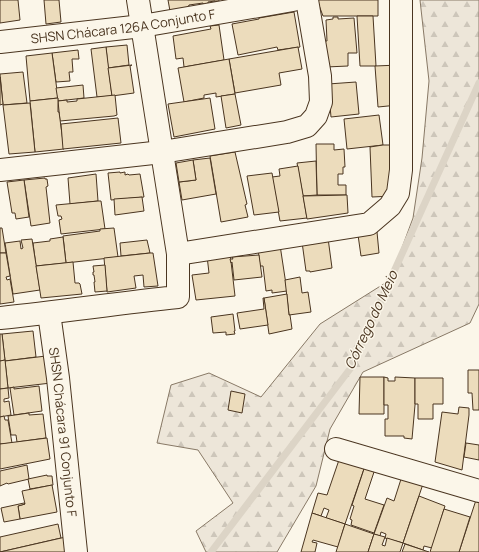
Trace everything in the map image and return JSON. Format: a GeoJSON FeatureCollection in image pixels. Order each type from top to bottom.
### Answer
{"type":"FeatureCollection","features":[{"type":"Feature","properties":{"kind":"street"},"geometry":{"type":"LineString","coordinates":[[0,318],[178,297],[178,254],[138,0]]}},
{"type":"Feature","properties":{"kind":"street","name":"SHSN Chácara 126A Conjunto F"},"geometry":{"type":"LineString","coordinates":[[0,42],[142,26],[293,0]]}},
{"type":"Feature","properties":{"kind":"street"},"geometry":{"type":"LineString","coordinates":[[0,170],[162,152],[288,132],[307,126],[316,116],[321,102],[320,76],[307,0]]}},
{"type":"Feature","properties":{"kind":"street"},"geometry":{"type":"LineString","coordinates":[[178,254],[369,224],[390,206],[398,193],[401,170],[401,0]]}},
{"type":"Feature","properties":{"kind":"street","name":"SHSN Chácara 91 Conjunto F"},"geometry":{"type":"LineString","coordinates":[[50,313],[76,552]]}},
{"type":"Feature","properties":{"kind":"street"},"geometry":{"type":"LineString","coordinates":[[336,449],[479,491]]}},
{"type":"Feature","properties":{"kind":"green space"},"geometry":{"type":"Polygon","coordinates":[[[420,0],[479,0],[479,304],[470,323],[363,372],[330,429],[316,486],[277,552],[206,552],[196,531],[233,503],[198,450],[157,443],[171,385],[209,373],[261,397],[320,324],[390,280],[413,218],[422,158],[429,81],[420,0]]]}},
{"type":"Feature","properties":{"kind":"building"},"geometry":{"type":"Polygon","coordinates":[[[0,0],[18,0],[20,20],[0,23],[0,0]]]}},
{"type":"Feature","properties":{"kind":"building"},"geometry":{"type":"Polygon","coordinates":[[[44,0],[59,0],[61,22],[46,24],[44,0]]]}},
{"type":"Feature","properties":{"kind":"building"},"geometry":{"type":"Polygon","coordinates":[[[168,0],[219,0],[219,4],[216,4],[215,1],[208,2],[208,5],[204,6],[203,3],[189,5],[188,9],[170,11],[168,0]]]}},
{"type":"Feature","properties":{"kind":"building"},"geometry":{"type":"Polygon","coordinates":[[[317,0],[378,0],[378,16],[323,16],[317,0]]]}},
{"type":"Feature","properties":{"kind":"building"},"geometry":{"type":"Polygon","coordinates":[[[294,12],[300,47],[278,50],[277,47],[238,55],[232,24],[294,12]]]}},
{"type":"Feature","properties":{"kind":"building"},"geometry":{"type":"Polygon","coordinates":[[[357,16],[373,16],[376,66],[360,66],[357,16]]]}},
{"type":"Feature","properties":{"kind":"building"},"geometry":{"type":"Polygon","coordinates":[[[333,17],[338,17],[338,19],[354,18],[357,53],[348,53],[348,66],[326,67],[324,41],[327,41],[326,20],[333,19],[333,17]]]}},
{"type":"Feature","properties":{"kind":"building"},"geometry":{"type":"Polygon","coordinates":[[[219,25],[224,60],[184,67],[183,58],[176,59],[173,36],[211,29],[210,26],[219,25]]]}},
{"type":"Feature","properties":{"kind":"building"},"geometry":{"type":"Polygon","coordinates":[[[127,45],[129,65],[108,68],[106,47],[127,45]]]}},
{"type":"Feature","properties":{"kind":"building"},"geometry":{"type":"Polygon","coordinates":[[[106,47],[112,96],[97,97],[91,49],[106,47]]]}},
{"type":"Feature","properties":{"kind":"building"},"geometry":{"type":"Polygon","coordinates":[[[298,47],[302,69],[279,73],[281,85],[235,93],[229,59],[298,47]]]}},
{"type":"Feature","properties":{"kind":"building"},"geometry":{"type":"Polygon","coordinates":[[[78,50],[79,59],[72,59],[73,72],[69,72],[70,81],[56,82],[52,53],[78,50]]]}},
{"type":"Feature","properties":{"kind":"building"},"geometry":{"type":"Polygon","coordinates":[[[52,53],[58,98],[30,101],[26,56],[52,53]]]}},
{"type":"Feature","properties":{"kind":"building"},"geometry":{"type":"Polygon","coordinates":[[[229,59],[235,94],[216,97],[216,93],[204,95],[204,98],[184,102],[178,68],[229,59]]]}},
{"type":"Feature","properties":{"kind":"building"},"geometry":{"type":"Polygon","coordinates":[[[132,65],[130,66],[134,93],[112,96],[108,68],[132,65]]]}},
{"type":"Feature","properties":{"kind":"building"},"geometry":{"type":"Polygon","coordinates":[[[399,65],[398,105],[378,107],[375,66],[399,65]]]}},
{"type":"Feature","properties":{"kind":"building"},"geometry":{"type":"Polygon","coordinates":[[[23,72],[27,103],[3,105],[0,74],[23,72]]]}},
{"type":"Feature","properties":{"kind":"building"},"geometry":{"type":"Polygon","coordinates":[[[0,77],[3,104],[0,105],[0,77]]]}},
{"type":"Feature","properties":{"kind":"building"},"geometry":{"type":"Polygon","coordinates":[[[356,82],[359,114],[331,117],[328,84],[356,82]]]}},
{"type":"Feature","properties":{"kind":"building"},"geometry":{"type":"Polygon","coordinates":[[[83,85],[84,98],[58,101],[56,88],[83,85]]]}},
{"type":"Feature","properties":{"kind":"building"},"geometry":{"type":"Polygon","coordinates":[[[235,94],[241,125],[226,128],[221,96],[235,94]]]}},
{"type":"Feature","properties":{"kind":"building"},"geometry":{"type":"Polygon","coordinates":[[[115,95],[117,115],[60,121],[58,101],[77,101],[77,99],[115,95]]]}},
{"type":"Feature","properties":{"kind":"building"},"geometry":{"type":"Polygon","coordinates":[[[58,98],[58,112],[64,149],[35,152],[30,101],[58,98]]]}},
{"type":"Feature","properties":{"kind":"building"},"geometry":{"type":"Polygon","coordinates":[[[210,98],[215,129],[174,137],[168,104],[210,98]]]}},
{"type":"Feature","properties":{"kind":"building"},"geometry":{"type":"Polygon","coordinates":[[[30,103],[35,152],[9,154],[3,105],[30,103]]]}},
{"type":"Feature","properties":{"kind":"building"},"geometry":{"type":"Polygon","coordinates":[[[379,115],[383,145],[347,149],[344,119],[379,115]]]}},
{"type":"Feature","properties":{"kind":"building"},"geometry":{"type":"Polygon","coordinates":[[[118,118],[121,143],[63,149],[61,124],[118,118]]]}},
{"type":"Feature","properties":{"kind":"building"},"geometry":{"type":"Polygon","coordinates":[[[316,144],[334,144],[334,150],[344,149],[345,167],[343,167],[343,174],[338,174],[338,185],[346,185],[346,195],[317,195],[316,144]]]}},
{"type":"Feature","properties":{"kind":"building"},"geometry":{"type":"Polygon","coordinates":[[[392,145],[393,196],[372,197],[370,147],[392,145]]]}},
{"type":"Feature","properties":{"kind":"building"},"geometry":{"type":"Polygon","coordinates":[[[235,152],[247,204],[245,205],[248,217],[221,222],[210,156],[235,152]]]}},
{"type":"Feature","properties":{"kind":"building"},"geometry":{"type":"Polygon","coordinates":[[[210,158],[216,194],[182,200],[179,182],[196,180],[193,160],[210,158]]]}},
{"type":"Feature","properties":{"kind":"building"},"geometry":{"type":"Polygon","coordinates":[[[193,160],[196,180],[179,182],[176,163],[193,160]]]}},
{"type":"Feature","properties":{"kind":"building"},"geometry":{"type":"Polygon","coordinates":[[[316,161],[317,195],[303,196],[297,163],[316,161]]]}},
{"type":"Feature","properties":{"kind":"building"},"geometry":{"type":"Polygon","coordinates":[[[298,166],[307,218],[280,221],[272,177],[280,176],[279,169],[298,166]]]}},
{"type":"Feature","properties":{"kind":"building"},"geometry":{"type":"Polygon","coordinates":[[[125,172],[125,175],[140,174],[144,197],[111,200],[108,173],[125,172]]]}},
{"type":"Feature","properties":{"kind":"building"},"geometry":{"type":"Polygon","coordinates":[[[272,173],[279,212],[254,215],[247,176],[272,173]]]}},
{"type":"Feature","properties":{"kind":"building"},"geometry":{"type":"Polygon","coordinates":[[[96,174],[98,201],[70,204],[68,178],[96,174]]]}},
{"type":"Feature","properties":{"kind":"building"},"geometry":{"type":"Polygon","coordinates":[[[47,179],[48,186],[46,187],[50,223],[31,226],[24,180],[47,179]]]}},
{"type":"Feature","properties":{"kind":"building"},"geometry":{"type":"Polygon","coordinates":[[[24,180],[29,217],[16,219],[15,213],[12,213],[7,182],[24,180]]]}},
{"type":"Feature","properties":{"kind":"building"},"geometry":{"type":"Polygon","coordinates":[[[347,195],[348,213],[307,219],[303,196],[347,195]]]}},
{"type":"Feature","properties":{"kind":"building"},"geometry":{"type":"Polygon","coordinates":[[[142,197],[144,211],[115,215],[114,199],[142,197]]]}},
{"type":"Feature","properties":{"kind":"building"},"geometry":{"type":"Polygon","coordinates":[[[101,201],[105,229],[61,234],[59,220],[62,219],[61,216],[58,216],[56,205],[101,201]]]}},
{"type":"Feature","properties":{"kind":"building"},"geometry":{"type":"Polygon","coordinates":[[[0,228],[2,228],[6,253],[0,253],[0,228]]]}},
{"type":"Feature","properties":{"kind":"building"},"geometry":{"type":"Polygon","coordinates":[[[114,228],[118,257],[66,263],[63,236],[114,228]]]}},
{"type":"Feature","properties":{"kind":"building"},"geometry":{"type":"Polygon","coordinates":[[[377,232],[379,253],[361,256],[358,235],[377,232]]]}},
{"type":"Feature","properties":{"kind":"building"},"geometry":{"type":"Polygon","coordinates":[[[63,237],[66,263],[36,266],[33,243],[50,241],[50,239],[63,237]]]}},
{"type":"Feature","properties":{"kind":"building"},"geometry":{"type":"Polygon","coordinates":[[[328,238],[332,268],[310,272],[306,271],[302,242],[328,238]]]}},
{"type":"Feature","properties":{"kind":"building"},"geometry":{"type":"Polygon","coordinates":[[[32,239],[40,290],[13,294],[5,243],[20,241],[21,249],[23,248],[21,240],[32,239]]]}},
{"type":"Feature","properties":{"kind":"building"},"geometry":{"type":"Polygon","coordinates":[[[147,240],[150,253],[121,256],[120,243],[147,240]]]}},
{"type":"Feature","properties":{"kind":"building"},"geometry":{"type":"Polygon","coordinates":[[[280,245],[287,291],[272,293],[272,290],[266,291],[263,266],[260,266],[258,248],[280,245]]]}},
{"type":"Feature","properties":{"kind":"building"},"geometry":{"type":"Polygon","coordinates":[[[0,253],[6,253],[10,276],[6,277],[7,280],[10,279],[14,302],[0,304],[0,253]]]}},
{"type":"Feature","properties":{"kind":"building"},"geometry":{"type":"Polygon","coordinates":[[[153,253],[158,286],[144,287],[143,275],[134,276],[136,288],[107,292],[104,258],[153,253]]]}},
{"type":"Feature","properties":{"kind":"building"},"geometry":{"type":"Polygon","coordinates":[[[230,253],[235,296],[196,300],[192,275],[209,273],[207,256],[230,253]]]}},
{"type":"Feature","properties":{"kind":"building"},"geometry":{"type":"Polygon","coordinates":[[[259,255],[262,277],[234,280],[232,262],[231,263],[230,259],[233,259],[232,257],[259,255]]]}},
{"type":"Feature","properties":{"kind":"building"},"geometry":{"type":"Polygon","coordinates":[[[73,262],[75,283],[80,284],[82,294],[41,298],[36,266],[73,262]]]}},
{"type":"Feature","properties":{"kind":"building"},"geometry":{"type":"Polygon","coordinates":[[[105,265],[107,291],[95,292],[93,266],[105,265]]]}},
{"type":"Feature","properties":{"kind":"building"},"geometry":{"type":"Polygon","coordinates":[[[300,277],[302,293],[308,292],[311,312],[289,315],[285,280],[300,277]]]}},
{"type":"Feature","properties":{"kind":"building"},"geometry":{"type":"Polygon","coordinates":[[[287,294],[292,329],[269,334],[264,298],[287,294]]]}},
{"type":"Feature","properties":{"kind":"building"},"geometry":{"type":"Polygon","coordinates":[[[263,298],[268,325],[240,329],[237,313],[264,309],[263,298]]]}},
{"type":"Feature","properties":{"kind":"building"},"geometry":{"type":"Polygon","coordinates":[[[233,314],[235,334],[226,335],[226,332],[213,333],[211,317],[233,314]]]}},
{"type":"Feature","properties":{"kind":"building"},"geometry":{"type":"Polygon","coordinates":[[[33,331],[36,357],[5,361],[2,334],[33,331]]]}},
{"type":"Feature","properties":{"kind":"building"},"geometry":{"type":"Polygon","coordinates":[[[0,334],[2,334],[5,360],[0,361],[0,334]]]}},
{"type":"Feature","properties":{"kind":"building"},"geometry":{"type":"Polygon","coordinates":[[[46,356],[51,383],[8,388],[5,361],[46,356]]]}},
{"type":"Feature","properties":{"kind":"building"},"geometry":{"type":"Polygon","coordinates":[[[5,360],[8,388],[0,389],[0,361],[5,360]]]}},
{"type":"Feature","properties":{"kind":"building"},"geometry":{"type":"Polygon","coordinates":[[[468,370],[479,370],[479,410],[473,410],[472,393],[468,393],[468,370]]]}},
{"type":"Feature","properties":{"kind":"building"},"geometry":{"type":"Polygon","coordinates":[[[360,377],[384,377],[384,414],[359,414],[360,377]]]}},
{"type":"Feature","properties":{"kind":"building"},"geometry":{"type":"Polygon","coordinates":[[[384,377],[388,378],[388,381],[395,381],[395,377],[415,378],[415,405],[412,439],[404,438],[404,436],[385,436],[385,419],[388,419],[388,405],[384,405],[384,377]]]}},
{"type":"Feature","properties":{"kind":"building"},"geometry":{"type":"Polygon","coordinates":[[[415,378],[443,378],[443,404],[433,404],[433,419],[418,419],[418,404],[415,404],[415,378]]]}},
{"type":"Feature","properties":{"kind":"building"},"geometry":{"type":"Polygon","coordinates":[[[39,386],[42,411],[14,415],[10,388],[14,387],[14,389],[39,386]]]}},
{"type":"Feature","properties":{"kind":"building"},"geometry":{"type":"Polygon","coordinates":[[[8,388],[9,398],[4,399],[4,402],[9,401],[11,415],[0,417],[0,389],[8,388]]]}},
{"type":"Feature","properties":{"kind":"building"},"geometry":{"type":"Polygon","coordinates":[[[231,391],[245,394],[242,413],[228,410],[231,391]]]}},
{"type":"Feature","properties":{"kind":"building"},"geometry":{"type":"Polygon","coordinates":[[[459,407],[469,408],[462,470],[435,462],[442,412],[458,414],[459,407]]]}},
{"type":"Feature","properties":{"kind":"building"},"geometry":{"type":"Polygon","coordinates":[[[29,413],[29,415],[43,414],[46,438],[17,442],[16,435],[11,435],[8,416],[29,413]]]}},
{"type":"Feature","properties":{"kind":"building"},"geometry":{"type":"Polygon","coordinates":[[[4,416],[5,420],[8,420],[12,443],[0,444],[0,417],[4,416]]]}},
{"type":"Feature","properties":{"kind":"building"},"geometry":{"type":"Polygon","coordinates":[[[47,438],[50,459],[0,469],[0,444],[47,438]]]}},
{"type":"Feature","properties":{"kind":"building"},"geometry":{"type":"Polygon","coordinates":[[[466,443],[479,445],[479,460],[464,457],[466,443]]]}},
{"type":"Feature","properties":{"kind":"building"},"geometry":{"type":"Polygon","coordinates":[[[341,454],[366,463],[345,524],[326,518],[329,510],[324,508],[321,516],[312,513],[318,493],[327,495],[341,454]]]}},
{"type":"Feature","properties":{"kind":"building"},"geometry":{"type":"Polygon","coordinates":[[[27,465],[29,479],[7,483],[0,486],[0,471],[27,465]]]}},
{"type":"Feature","properties":{"kind":"building"},"geometry":{"type":"Polygon","coordinates":[[[365,466],[375,469],[365,499],[384,505],[374,533],[351,525],[352,520],[350,519],[354,506],[352,505],[365,466]]]}},
{"type":"Feature","properties":{"kind":"building"},"geometry":{"type":"Polygon","coordinates":[[[47,475],[52,476],[53,485],[30,489],[28,479],[47,475]]]}},
{"type":"Feature","properties":{"kind":"building"},"geometry":{"type":"Polygon","coordinates":[[[402,476],[424,481],[403,543],[385,538],[386,534],[381,532],[380,536],[374,534],[387,498],[394,501],[402,476]]]}},
{"type":"Feature","properties":{"kind":"building"},"geometry":{"type":"Polygon","coordinates":[[[52,485],[57,512],[20,519],[18,506],[25,504],[22,491],[52,485]]]}},
{"type":"Feature","properties":{"kind":"building"},"geometry":{"type":"Polygon","coordinates":[[[419,496],[445,506],[432,548],[424,546],[423,550],[403,543],[419,496]]]}},
{"type":"Feature","properties":{"kind":"building"},"geometry":{"type":"Polygon","coordinates":[[[476,500],[479,502],[479,552],[459,552],[476,500]]]}},
{"type":"Feature","properties":{"kind":"building"},"geometry":{"type":"Polygon","coordinates":[[[25,504],[18,506],[20,519],[4,522],[1,508],[25,504]]]}},
{"type":"Feature","properties":{"kind":"building"},"geometry":{"type":"Polygon","coordinates":[[[444,509],[470,517],[459,552],[430,552],[444,509]]]}},
{"type":"Feature","properties":{"kind":"building"},"geometry":{"type":"Polygon","coordinates":[[[312,513],[345,524],[338,547],[313,540],[312,542],[317,543],[315,552],[301,552],[312,513]]]}},
{"type":"Feature","properties":{"kind":"building"},"geometry":{"type":"Polygon","coordinates":[[[58,524],[61,538],[0,552],[0,537],[58,524]]]}},
{"type":"Feature","properties":{"kind":"building"},"geometry":{"type":"Polygon","coordinates":[[[345,524],[374,534],[368,552],[336,552],[345,524]]]}},
{"type":"Feature","properties":{"kind":"building"},"geometry":{"type":"Polygon","coordinates":[[[374,534],[385,537],[382,545],[385,546],[387,538],[403,543],[400,552],[368,552],[374,534]]]}},
{"type":"Feature","properties":{"kind":"building"},"geometry":{"type":"Polygon","coordinates":[[[70,536],[73,552],[0,552],[70,536]]]}},
{"type":"Feature","properties":{"kind":"building"},"geometry":{"type":"Polygon","coordinates":[[[405,544],[429,552],[402,552],[405,544]]]}},
{"type":"Feature","properties":{"kind":"waterway","name":"Córrego do Meio"},"geometry":{"type":"LineString","coordinates":[[211,552],[350,369],[479,83]]}}]}
